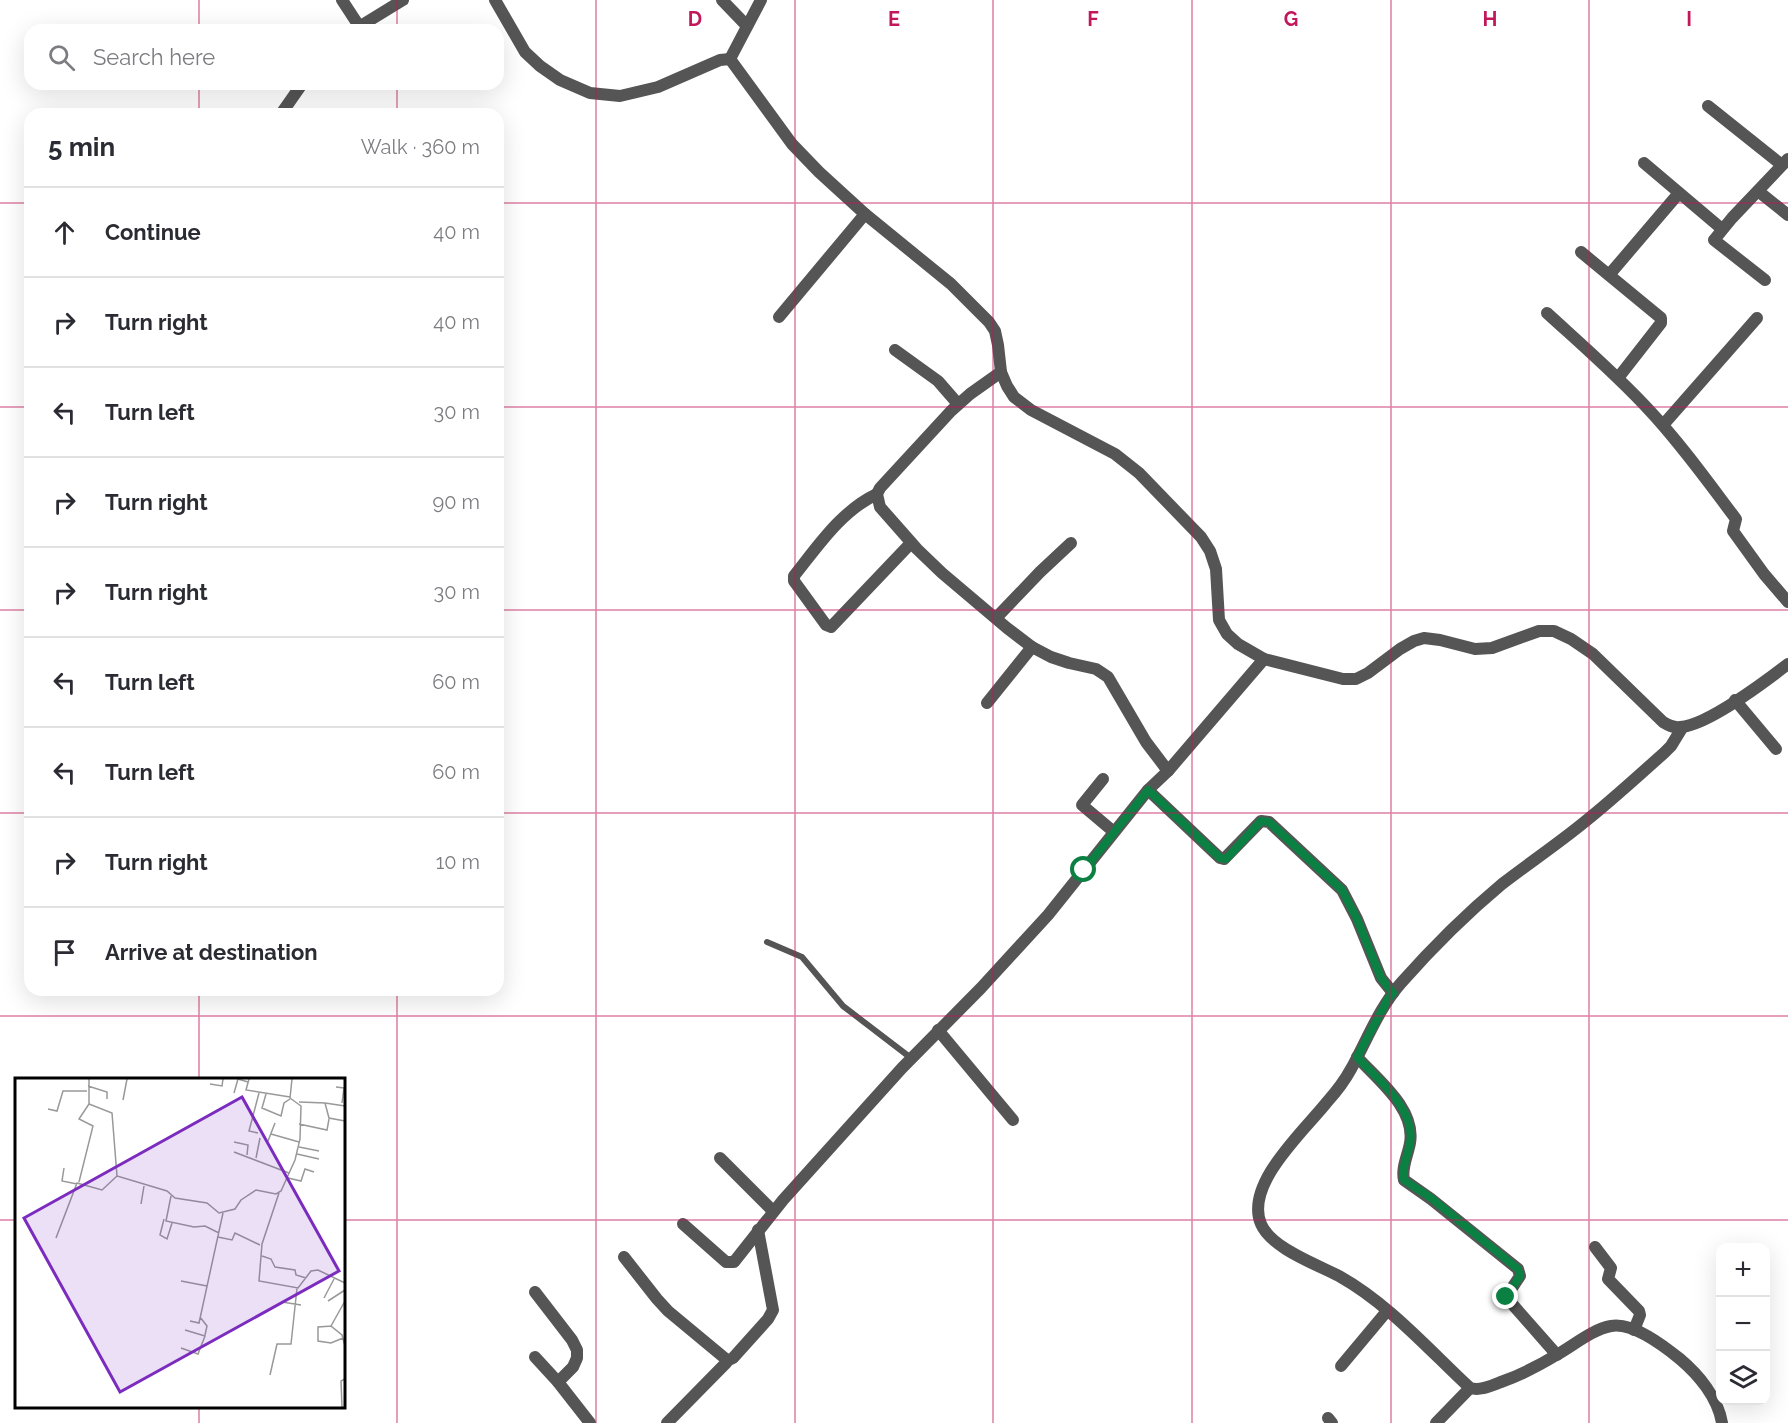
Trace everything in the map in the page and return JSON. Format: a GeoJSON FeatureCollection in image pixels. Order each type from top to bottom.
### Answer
{"type":"FeatureCollection","features":[{"type":"Feature","properties":{"kind":"street"},"geometry":{"type":"LineString","coordinates":[[342,0],[355,24]]}},
{"type":"Feature","properties":{"kind":"street"},"geometry":{"type":"LineString","coordinates":[[364,24],[403,0]]}},
{"type":"Feature","properties":{"kind":"street"},"geometry":{"type":"LineString","coordinates":[[495,0],[525,52],[560,80],[590,93],[620,96],[658,87],[720,60],[730,58]]}},
{"type":"Feature","properties":{"kind":"street"},"geometry":{"type":"LineString","coordinates":[[722,0],[747,26]]}},
{"type":"Feature","properties":{"kind":"street"},"geometry":{"type":"LineString","coordinates":[[730,58],[761,0]]}},
{"type":"Feature","properties":{"kind":"street"},"geometry":{"type":"LineString","coordinates":[[730,58],[792,144],[819,172],[865,214],[951,284],[989,322],[995,332],[998,345],[1000,372],[1014,397],[1031,410],[1115,454],[1139,473],[1201,537],[1210,551],[1216,569],[1219,620],[1227,634],[1238,644],[1264,659],[1343,679],[1356,679],[1368,673],[1400,649],[1424,638],[1475,649],[1492,648],[1539,631],[1554,631],[1593,654],[1663,722],[1671,727],[1682,728],[1706,719],[1766,681],[1788,664]]}},
{"type":"Feature","properties":{"kind":"street"},"geometry":{"type":"LineString","coordinates":[[285,108],[298,90]]}},
{"type":"Feature","properties":{"kind":"street"},"geometry":{"type":"LineString","coordinates":[[1708,106],[1785,162],[1722,229],[1714,241],[1765,280]]}},
{"type":"Feature","properties":{"kind":"street"},"geometry":{"type":"LineString","coordinates":[[1644,163],[1722,229]]}},
{"type":"Feature","properties":{"kind":"street"},"geometry":{"type":"LineString","coordinates":[[1758,191],[1788,215]]}},
{"type":"Feature","properties":{"kind":"street"},"geometry":{"type":"LineString","coordinates":[[1610,276],[1679,193]]}},
{"type":"Feature","properties":{"kind":"street"},"geometry":{"type":"LineString","coordinates":[[779,317],[865,214]]}},
{"type":"Feature","properties":{"kind":"street"},"geometry":{"type":"LineString","coordinates":[[1581,252],[1662,320],[1618,378]]}},
{"type":"Feature","properties":{"kind":"street"},"geometry":{"type":"LineString","coordinates":[[1547,313],[1618,378],[1663,425],[1736,519],[1733,531],[1764,574],[1788,602]]}},
{"type":"Feature","properties":{"kind":"street"},"geometry":{"type":"LineString","coordinates":[[1663,425],[1757,318]]}},
{"type":"Feature","properties":{"kind":"street"},"geometry":{"type":"LineString","coordinates":[[895,350],[943,385],[958,404]]}},
{"type":"Feature","properties":{"kind":"street"},"geometry":{"type":"LineString","coordinates":[[911,543],[831,627],[826,625],[794,581],[794,576],[831,529],[865,499],[877,494],[958,404],[1000,372]]}},
{"type":"Feature","properties":{"kind":"street"},"geometry":{"type":"LineString","coordinates":[[877,494],[880,507],[911,543],[942,573],[1032,647],[1051,657],[1096,669],[1108,677],[1146,742],[1168,771]]}},
{"type":"Feature","properties":{"kind":"street"},"geometry":{"type":"LineString","coordinates":[[996,618],[1071,543]]}},
{"type":"Feature","properties":{"kind":"street"},"geometry":{"type":"LineString","coordinates":[[987,703],[1032,647]]}},
{"type":"Feature","properties":{"kind":"street"},"geometry":{"type":"LineString","coordinates":[[683,1224],[726,1262],[734,1262],[773,1211],[911,1058],[981,988],[1048,915],[1148,790],[1168,771],[1264,659]]}},
{"type":"Feature","properties":{"kind":"street"},"geometry":{"type":"LineString","coordinates":[[1735,700],[1776,749]]}},
{"type":"Feature","properties":{"kind":"street"},"geometry":{"type":"LineString","coordinates":[[1682,728],[1664,753],[1583,824],[1502,884],[1428,954],[1393,993],[1350,1072],[1268,1176],[1259,1195],[1257,1210],[1267,1234],[1279,1244],[1340,1277],[1368,1296],[1412,1332],[1470,1388],[1482,1389],[1518,1376],[1594,1332],[1612,1326],[1634,1330],[1661,1344],[1683,1362],[1700,1379],[1716,1401],[1722,1423]]}},
{"type":"Feature","properties":{"kind":"street"},"geometry":{"type":"LineString","coordinates":[[1103,779],[1082,805],[1114,832]]}},
{"type":"Feature","properties":{"kind":"street"},"geometry":{"type":"LineString","coordinates":[[1148,790],[1220,858],[1224,859],[1261,821],[1269,822],[1342,890],[1357,919],[1381,978],[1393,993]]}},
{"type":"Feature","properties":{"kind":"street"},"geometry":{"type":"LineString","coordinates":[[938,1030],[1013,1120]]}},
{"type":"Feature","properties":{"kind":"street"},"geometry":{"type":"LineString","coordinates":[[1357,1057],[1399,1102],[1407,1115],[1410,1142],[1403,1172],[1404,1180],[1431,1198],[1518,1269],[1520,1276],[1506,1297],[1557,1355]]}},
{"type":"Feature","properties":{"kind":"street"},"geometry":{"type":"LineString","coordinates":[[720,1158],[773,1211]]}},
{"type":"Feature","properties":{"kind":"street"},"geometry":{"type":"LineString","coordinates":[[668,1423],[727,1361],[732,1360],[768,1319],[773,1310],[758,1230]]}},
{"type":"Feature","properties":{"kind":"street"},"geometry":{"type":"LineString","coordinates":[[1595,1247],[1611,1268],[1608,1279],[1639,1311],[1640,1315],[1634,1330]]}},
{"type":"Feature","properties":{"kind":"street"},"geometry":{"type":"LineString","coordinates":[[624,1257],[663,1305],[727,1361]]}},
{"type":"Feature","properties":{"kind":"street"},"geometry":{"type":"LineString","coordinates":[[535,1292],[572,1340],[577,1350],[577,1358],[573,1367],[558,1382]]}},
{"type":"Feature","properties":{"kind":"street"},"geometry":{"type":"LineString","coordinates":[[1341,1366],[1387,1311]]}},
{"type":"Feature","properties":{"kind":"street"},"geometry":{"type":"LineString","coordinates":[[535,1357],[590,1423]]}},
{"type":"Feature","properties":{"kind":"street"},"geometry":{"type":"LineString","coordinates":[[1436,1423],[1470,1388]]}},
{"type":"Feature","properties":{"kind":"lane"},"geometry":{"type":"LineString","coordinates":[[767,942],[802,957],[843,1006],[911,1058]]}},
{"type":"Feature","properties":{"kind":"route"},"geometry":{"type":"LineString","coordinates":[[1084,870],[1148,790],[1220,858],[1226,859],[1261,821],[1265,820],[1342,890],[1357,919],[1381,978],[1393,993],[1357,1057],[1399,1102],[1407,1115],[1410,1142],[1403,1172],[1404,1180],[1431,1198],[1518,1269],[1520,1276],[1506,1297]]}}]}
